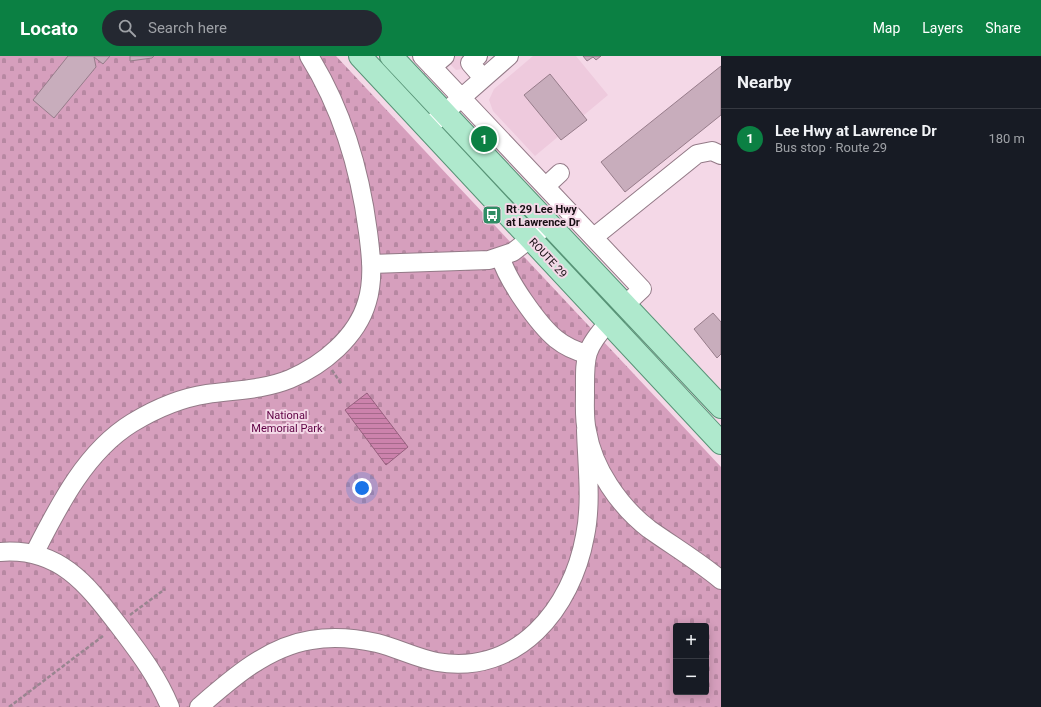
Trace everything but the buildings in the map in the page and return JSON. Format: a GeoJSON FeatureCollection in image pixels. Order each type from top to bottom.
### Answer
{"type":"FeatureCollection","features":[{"type":"Feature","properties":{"kind":"main road","name":"ROUTE 29"},"geometry":{"type":"LineString","coordinates":[[360,56],[530,239],[719,437]]}},
{"type":"Feature","properties":{"kind":"main road"},"geometry":{"type":"LineString","coordinates":[[391,56],[721,407]]}},
{"type":"Feature","properties":{"kind":"street"},"geometry":{"type":"LineString","coordinates":[[34,554],[50,522],[93,458],[110,440],[130,424],[151,412],[172,403],[195,396],[271,386],[290,379],[310,369],[337,349],[357,324],[367,302],[371,264],[366,210],[349,144],[334,103],[309,56]]}},
{"type":"Feature","properties":{"kind":"street"},"geometry":{"type":"LineString","coordinates":[[478,56],[470,63],[483,78]]}},
{"type":"Feature","properties":{"kind":"street"},"geometry":{"type":"LineString","coordinates":[[427,128],[460,97],[509,56]]}},
{"type":"Feature","properties":{"kind":"street"},"geometry":{"type":"LineString","coordinates":[[437,58],[460,97],[518,149],[546,186],[642,289],[625,305]]}},
{"type":"Feature","properties":{"kind":"street"},"geometry":{"type":"LineString","coordinates":[[594,237],[698,154],[712,151],[721,155]]}},
{"type":"Feature","properties":{"kind":"street"},"geometry":{"type":"LineString","coordinates":[[546,186],[560,173]]}},
{"type":"Feature","properties":{"kind":"street"},"geometry":{"type":"LineString","coordinates":[[371,264],[489,260],[501,258],[513,252],[549,224]]}},
{"type":"Feature","properties":{"kind":"street"},"geometry":{"type":"LineString","coordinates":[[501,258],[507,274],[538,318],[555,338],[571,349],[587,354]]}},
{"type":"Feature","properties":{"kind":"street"},"geometry":{"type":"LineString","coordinates":[[199,707],[242,671],[268,654],[288,645],[310,640],[333,637],[356,639],[378,643],[416,657],[438,662],[458,664],[480,662],[498,656],[518,646],[534,634],[548,620],[562,600],[574,578],[581,557],[586,534],[588,511],[585,404],[587,354],[594,338],[609,322]]}},
{"type":"Feature","properties":{"kind":"street"},"geometry":{"type":"LineString","coordinates":[[586,430],[591,448],[602,474],[632,514],[648,528],[721,580]]}},
{"type":"Feature","properties":{"kind":"street"},"geometry":{"type":"LineString","coordinates":[[0,552],[34,554],[58,564],[78,577],[92,591],[149,666],[170,707]]}},
{"type":"Feature","properties":{"kind":"path"},"geometry":{"type":"LineString","coordinates":[[332,370],[342,385]]}},
{"type":"Feature","properties":{"kind":"path"},"geometry":{"type":"LineString","coordinates":[[131,614],[165,589]]}},
{"type":"Feature","properties":{"kind":"path"},"geometry":{"type":"LineString","coordinates":[[8,707],[103,636]]}},
{"type":"Feature","properties":{"kind":"shaded area"},"geometry":{"type":"Polygon","coordinates":[[[442,56],[484,56],[470,68],[456,70],[442,56]]]}},
{"type":"Feature","properties":{"kind":"shaded area"},"geometry":{"type":"Polygon","coordinates":[[[533,56],[576,56],[608,95],[535,156],[493,111],[489,100],[494,89],[533,56]]]}},
{"type":"Feature","properties":{"kind":"shaded area"},"geometry":{"type":"Polygon","coordinates":[[[367,393],[408,447],[386,465],[345,410],[367,393]]]}},
{"type":"Feature","properties":{"kind":"green space","name":"National Memorial Park"},"geometry":{"type":"Polygon","coordinates":[[[0,56],[336,56],[721,467],[721,707],[0,707],[0,56]]]}},
{"type":"Feature","properties":{"kind":"place","name":"Lee Hwy at Lawrence Dr"},"geometry":{"type":"Point","coordinates":[484,139]}},
{"type":"Feature","properties":{"kind":"place","name":"Rt 29 Lee Hwy at Lawrence Dr"},"geometry":{"type":"Point","coordinates":[492,215]}}]}
